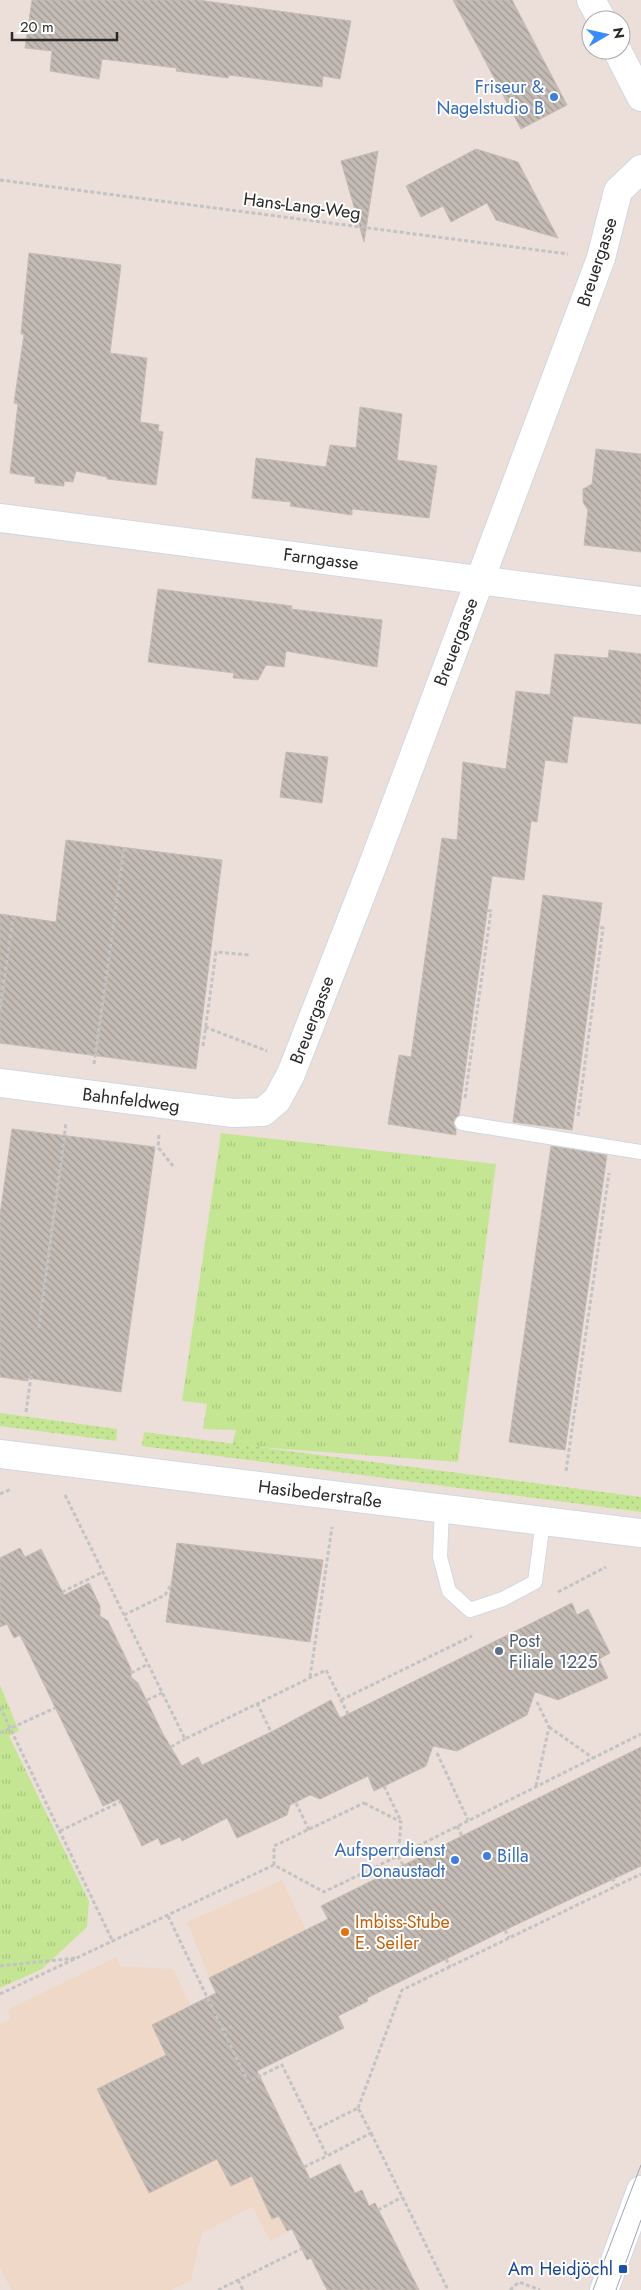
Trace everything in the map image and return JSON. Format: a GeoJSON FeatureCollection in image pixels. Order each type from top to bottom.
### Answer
{"type":"FeatureCollection","features":[{"type":"Feature","properties":{"kind":"street"},"geometry":{"type":"LineString","coordinates":[[622,60],[641,97]]}},
{"type":"Feature","properties":{"kind":"street","name":"Breuergasse"},"geometry":{"type":"LineString","coordinates":[[263,1112],[277,1100],[296,1062],[372,867],[601,258],[618,191],[641,169]]}},
{"type":"Feature","properties":{"kind":"street","name":"Farngasse"},"geometry":{"type":"LineString","coordinates":[[0,518],[641,601]]}},
{"type":"Feature","properties":{"kind":"street","name":"Bahnfeldweg"},"geometry":{"type":"LineString","coordinates":[[0,1083],[233,1113],[263,1112]]}},
{"type":"Feature","properties":{"kind":"street","name":"Hasibederstraße"},"geometry":{"type":"LineString","coordinates":[[0,1454],[641,1533]]}},
{"type":"Feature","properties":{"kind":"street"},"geometry":{"type":"LineString","coordinates":[[604,2290],[638,2205]]}},
{"type":"Feature","properties":{"kind":"lane"},"geometry":{"type":"LineString","coordinates":[[462,1123],[641,1152]]}},
{"type":"Feature","properties":{"kind":"lane"},"geometry":{"type":"LineString","coordinates":[[442,1509],[440,1557],[450,1591],[470,1610],[503,1599],[535,1582],[543,1522]]}},
{"type":"Feature","properties":{"kind":"path","name":"Hans-Lang-Weg"},"geometry":{"type":"LineString","coordinates":[[0,180],[601,258]]}},
{"type":"Feature","properties":{"kind":"path"},"geometry":{"type":"LineString","coordinates":[[39,1328],[124,849]]}},
{"type":"Feature","properties":{"kind":"path"},"geometry":{"type":"LineString","coordinates":[[462,1123],[485,937],[491,911],[486,910]]}},
{"type":"Feature","properties":{"kind":"path"},"geometry":{"type":"LineString","coordinates":[[0,1009],[13,918]]}},
{"type":"Feature","properties":{"kind":"path"},"geometry":{"type":"LineString","coordinates":[[574,1141],[581,1074],[598,951],[603,928],[599,927]]}},
{"type":"Feature","properties":{"kind":"path"},"geometry":{"type":"LineString","coordinates":[[203,1046],[216,952],[249,955]]}},
{"type":"Feature","properties":{"kind":"path"},"geometry":{"type":"LineString","coordinates":[[205,1027],[296,1062]]}},
{"type":"Feature","properties":{"kind":"path"},"geometry":{"type":"LineString","coordinates":[[464,1075],[469,1076]]}},
{"type":"Feature","properties":{"kind":"path"},"geometry":{"type":"LineString","coordinates":[[566,1471],[603,1198],[613,1147]]}},
{"type":"Feature","properties":{"kind":"path"},"geometry":{"type":"LineString","coordinates":[[26,1412],[32,1370]]}},
{"type":"Feature","properties":{"kind":"path"},"geometry":{"type":"LineString","coordinates":[[0,1494],[14,1487]]}},
{"type":"Feature","properties":{"kind":"path"},"geometry":{"type":"LineString","coordinates":[[65,1494],[185,1739]]}},
{"type":"Feature","properties":{"kind":"path"},"geometry":{"type":"LineString","coordinates":[[310,1678],[336,1496]]}},
{"type":"Feature","properties":{"kind":"path"},"geometry":{"type":"LineString","coordinates":[[62,1592],[103,1572]]}},
{"type":"Feature","properties":{"kind":"path"},"geometry":{"type":"LineString","coordinates":[[124,1615],[165,1595],[172,1583]]}},
{"type":"Feature","properties":{"kind":"path"},"geometry":{"type":"LineString","coordinates":[[131,1673],[149,1664]]}},
{"type":"Feature","properties":{"kind":"path"},"geometry":{"type":"LineString","coordinates":[[171,1748],[185,1739],[326,1670],[348,1714]]}},
{"type":"Feature","properties":{"kind":"path"},"geometry":{"type":"LineString","coordinates":[[147,1700],[162,1692]]}},
{"type":"Feature","properties":{"kind":"path"},"geometry":{"type":"LineString","coordinates":[[537,1702],[549,1727],[593,1758]]}},
{"type":"Feature","properties":{"kind":"path"},"geometry":{"type":"LineString","coordinates":[[257,1703],[271,1732]]}},
{"type":"Feature","properties":{"kind":"path"},"geometry":{"type":"LineString","coordinates":[[0,1707],[113,1942]]}},
{"type":"Feature","properties":{"kind":"path"},"geometry":{"type":"LineString","coordinates":[[0,1733],[55,1708]]}},
{"type":"Feature","properties":{"kind":"path"},"geometry":{"type":"LineString","coordinates":[[536,1787],[549,1727]]}},
{"type":"Feature","properties":{"kind":"path"},"geometry":{"type":"LineString","coordinates":[[274,1865],[324,1892],[641,1734]]}},
{"type":"Feature","properties":{"kind":"path"},"geometry":{"type":"LineString","coordinates":[[437,1753],[468,1820]]}},
{"type":"Feature","properties":{"kind":"path"},"geometry":{"type":"LineString","coordinates":[[384,1786],[401,1822],[398,1856],[403,1866]]}},
{"type":"Feature","properties":{"kind":"path"},"geometry":{"type":"LineString","coordinates":[[60,1832],[120,1802]]}},
{"type":"Feature","properties":{"kind":"path"},"geometry":{"type":"LineString","coordinates":[[296,1802],[309,1830]]}},
{"type":"Feature","properties":{"kind":"path"},"geometry":{"type":"LineString","coordinates":[[274,1865],[274,1846],[364,1803],[401,1822]]}},
{"type":"Feature","properties":{"kind":"path"},"geometry":{"type":"LineString","coordinates":[[457,1826],[462,1836]]}},
{"type":"Feature","properties":{"kind":"path"},"geometry":{"type":"LineString","coordinates":[[0,1994],[274,1865]]}},
{"type":"Feature","properties":{"kind":"path"},"geometry":{"type":"LineString","coordinates":[[314,2130],[358,2108],[402,1990],[641,1874]]}},
{"type":"Feature","properties":{"kind":"path"},"geometry":{"type":"LineString","coordinates":[[612,1878],[616,1885]]}},
{"type":"Feature","properties":{"kind":"path"},"geometry":{"type":"LineString","coordinates":[[168,1916],[248,2082],[282,2066],[327,2156]]}},
{"type":"Feature","properties":{"kind":"path"},"geometry":{"type":"LineString","coordinates":[[505,1930],[509,1938]]}},
{"type":"Feature","properties":{"kind":"path"},"geometry":{"type":"LineString","coordinates":[[0,1966],[79,1957]]}},
{"type":"Feature","properties":{"kind":"path"},"geometry":{"type":"LineString","coordinates":[[446,1959],[450,1967]]}},
{"type":"Feature","properties":{"kind":"path"},"geometry":{"type":"LineString","coordinates":[[223,2030],[232,2026]]}},
{"type":"Feature","properties":{"kind":"path"},"geometry":{"type":"LineString","coordinates":[[358,2108],[448,2290]]}},
{"type":"Feature","properties":{"kind":"path"},"geometry":{"type":"LineString","coordinates":[[304,2167],[371,2133]]}},
{"type":"Feature","properties":{"kind":"path"},"geometry":{"type":"LineString","coordinates":[[378,2210],[402,2197]]}},
{"type":"Feature","properties":{"kind":"path"},"geometry":{"type":"LineString","coordinates":[[218,2290],[301,2249]]}},
{"type":"Feature","properties":{"kind":"path"},"geometry":{"type":"LineString","coordinates":[[238,2280],[244,2290]]}},
{"type":"Feature","properties":{"kind":"path"},"geometry":{"type":"LineString","coordinates":[[510,2290],[520,2282],[540,2290]]}},
{"type":"Feature","properties":{"kind":"shaded area"},"geometry":{"type":"Polygon","coordinates":[[[282,1880],[306,1930],[209,1978],[187,1922],[282,1880]]]}},
{"type":"Feature","properties":{"kind":"shaded area"},"geometry":{"type":"Polygon","coordinates":[[[116,1957],[120,1966],[173,1969],[223,2072],[239,2091],[262,2080],[310,2179],[264,2202],[272,2218],[279,2216],[287,2231],[271,2242],[252,2207],[202,2233],[191,2280],[172,2290],[11,2290],[0,2267],[0,2024],[11,2019],[7,2010],[116,1957]]]}},
{"type":"Feature","properties":{"kind":"green space"},"geometry":{"type":"Polygon","coordinates":[[[221,1133],[496,1164],[458,1462],[232,1445],[236,1430],[203,1429],[207,1404],[182,1401],[221,1133]]]}},
{"type":"Feature","properties":{"kind":"green space"},"geometry":{"type":"Polygon","coordinates":[[[0,1413],[117,1429],[116,1441],[0,1426],[0,1413]]]}},
{"type":"Feature","properties":{"kind":"green space"},"geometry":{"type":"Polygon","coordinates":[[[144,1432],[641,1497],[641,1512],[142,1446],[144,1432]]]}},
{"type":"Feature","properties":{"kind":"green space"},"geometry":{"type":"Polygon","coordinates":[[[0,1685],[19,1731],[9,1736],[89,1901],[87,1927],[42,1969],[0,1988],[0,1685]]]}},
{"type":"Feature","properties":{"kind":"building"},"geometry":{"type":"Polygon","coordinates":[[[32,0],[198,0],[351,21],[340,79],[323,76],[322,87],[229,75],[228,78],[176,71],[177,68],[102,59],[99,79],[50,71],[52,51],[25,48],[32,0]]]}},
{"type":"Feature","properties":{"kind":"building"},"geometry":{"type":"Polygon","coordinates":[[[453,0],[512,0],[567,105],[521,129],[453,0]]]}},
{"type":"Feature","properties":{"kind":"building"},"geometry":{"type":"Polygon","coordinates":[[[476,149],[518,162],[558,238],[496,220],[487,203],[451,222],[443,206],[421,217],[406,186],[476,149]]]}},
{"type":"Feature","properties":{"kind":"building"},"geometry":{"type":"Polygon","coordinates":[[[378,151],[364,242],[341,161],[378,151]]]}},
{"type":"Feature","properties":{"kind":"building"},"geometry":{"type":"Polygon","coordinates":[[[29,253],[121,265],[110,353],[147,358],[140,422],[159,425],[158,431],[163,432],[156,485],[107,479],[107,477],[76,471],[73,482],[64,481],[64,486],[35,483],[35,477],[10,473],[18,404],[14,403],[24,334],[21,334],[29,253]]]}},
{"type":"Feature","properties":{"kind":"building"},"geometry":{"type":"Polygon","coordinates":[[[360,407],[402,414],[397,460],[437,466],[429,518],[352,509],[352,515],[290,506],[291,502],[252,498],[256,458],[326,467],[330,445],[356,448],[360,407]]]}},
{"type":"Feature","properties":{"kind":"building"},"geometry":{"type":"Polygon","coordinates":[[[596,449],[641,454],[641,552],[584,545],[588,510],[583,502],[583,489],[592,484],[596,449]]]}},
{"type":"Feature","properties":{"kind":"building"},"geometry":{"type":"Polygon","coordinates":[[[158,589],[292,606],[291,609],[382,620],[377,667],[286,651],[284,667],[266,665],[258,680],[233,678],[234,673],[148,662],[158,589]]]}},
{"type":"Feature","properties":{"kind":"building"},"geometry":{"type":"Polygon","coordinates":[[[609,650],[641,654],[641,724],[573,716],[567,763],[545,760],[537,822],[531,821],[524,880],[492,876],[459,1115],[453,1122],[456,1135],[388,1124],[399,1055],[411,1057],[442,838],[457,840],[463,762],[506,769],[516,691],[550,695],[555,654],[608,658],[609,650]]]}},
{"type":"Feature","properties":{"kind":"building"},"geometry":{"type":"Polygon","coordinates":[[[286,752],[328,757],[322,803],[280,797],[286,752]]]}},
{"type":"Feature","properties":{"kind":"building"},"geometry":{"type":"Polygon","coordinates":[[[66,840],[222,860],[196,1069],[0,1043],[0,914],[56,922],[66,840]]]}},
{"type":"Feature","properties":{"kind":"building"},"geometry":{"type":"Polygon","coordinates":[[[543,895],[602,903],[572,1130],[513,1122],[543,895]]]}},
{"type":"Feature","properties":{"kind":"building"},"geometry":{"type":"Polygon","coordinates":[[[12,1129],[155,1147],[121,1392],[28,1378],[28,1381],[0,1377],[0,1215],[12,1129]]]}},
{"type":"Feature","properties":{"kind":"building"},"geometry":{"type":"Polygon","coordinates":[[[551,1146],[607,1155],[565,1450],[509,1442],[551,1146]]]}},
{"type":"Feature","properties":{"kind":"building"},"geometry":{"type":"Polygon","coordinates":[[[177,1543],[323,1560],[310,1642],[166,1622],[177,1543]]]}},
{"type":"Feature","properties":{"kind":"building"},"geometry":{"type":"Polygon","coordinates":[[[20,1548],[25,1557],[41,1549],[64,1595],[89,1583],[100,1606],[100,1616],[108,1621],[131,1669],[131,1677],[138,1683],[163,1734],[182,1766],[198,1757],[202,1765],[275,1730],[331,1700],[340,1718],[572,1603],[577,1615],[588,1609],[610,1653],[599,1659],[608,1678],[558,1700],[535,1692],[527,1715],[457,1751],[433,1746],[426,1766],[374,1791],[368,1776],[320,1799],[310,1795],[290,1805],[287,1815],[237,1838],[227,1818],[182,1841],[180,1837],[161,1845],[158,1838],[142,1846],[119,1799],[103,1806],[20,1635],[14,1638],[7,1624],[0,1627],[0,1558],[20,1548]]]}},
{"type":"Feature","properties":{"kind":"building"},"geometry":{"type":"Polygon","coordinates":[[[641,1747],[641,1866],[367,1998],[368,2001],[338,2016],[344,2028],[257,2071],[310,2179],[340,2164],[355,2193],[362,2190],[369,2206],[375,2203],[419,2290],[327,2290],[311,2258],[307,2260],[292,2229],[287,2231],[279,2216],[272,2219],[252,2176],[231,2186],[217,2159],[149,2193],[97,2089],[166,2055],[152,2025],[216,1993],[209,1978],[328,1919],[321,1906],[641,1747]]]}},
{"type":"Feature","properties":{"kind":"tram line"},"geometry":{"type":"LineString","coordinates":[[593,2290],[641,2165]]}},
{"type":"Feature","properties":{"kind":"tram line"},"geometry":{"type":"LineString","coordinates":[[616,2290],[641,2220]]}},
{"type":"Feature","properties":{"kind":"place","name":"Friseur & Nagelstudio B"},"geometry":{"type":"Point","coordinates":[554,97]}},
{"type":"Feature","properties":{"kind":"place","name":"Post Filiale 1225"},"geometry":{"type":"Point","coordinates":[499,1651]}},
{"type":"Feature","properties":{"kind":"place","name":"Billa"},"geometry":{"type":"Point","coordinates":[487,1856]}},
{"type":"Feature","properties":{"kind":"place","name":"Aufsperrdienst Donaustadt"},"geometry":{"type":"Point","coordinates":[455,1860]}},
{"type":"Feature","properties":{"kind":"place","name":"Imbiss-Stube E. Seiler"},"geometry":{"type":"Point","coordinates":[345,1932]}},
{"type":"Feature","properties":{"kind":"place","name":"Am Heidjöchl"},"geometry":{"type":"Point","coordinates":[623,2269]}}]}
